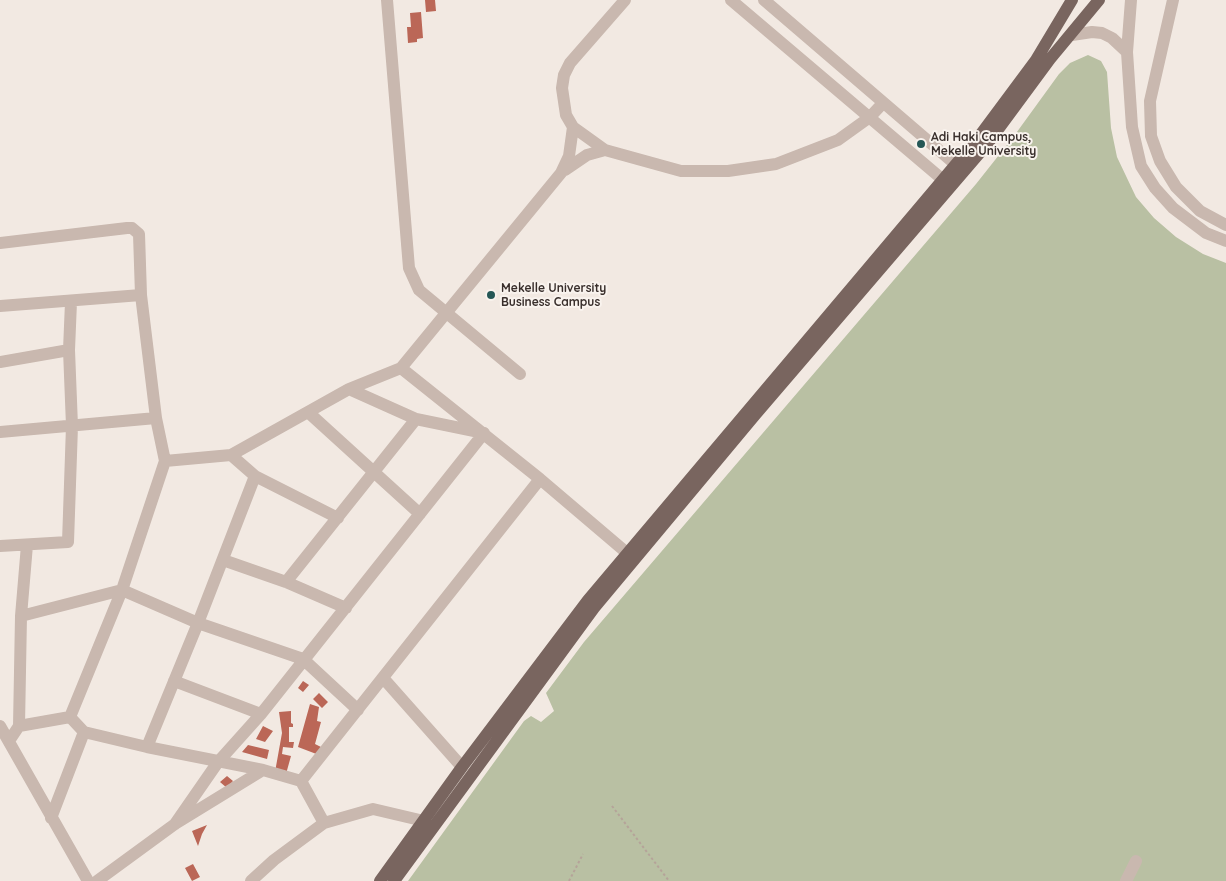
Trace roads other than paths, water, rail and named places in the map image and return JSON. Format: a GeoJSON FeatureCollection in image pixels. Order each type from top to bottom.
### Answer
{"type":"FeatureCollection","features":[{"type":"Feature","properties":{"kind":"main road"},"geometry":{"type":"LineString","coordinates":[[380,881],[555,643],[627,553],[978,138],[1036,60],[1072,0]]}},
{"type":"Feature","properties":{"kind":"main road"},"geometry":{"type":"LineString","coordinates":[[394,881],[594,608],[755,415],[988,143],[1050,59],[1072,35],[1099,0]]}},
{"type":"Feature","properties":{"kind":"street"},"geometry":{"type":"LineString","coordinates":[[387,0],[409,268],[419,290],[520,374]]}},
{"type":"Feature","properties":{"kind":"street"},"geometry":{"type":"LineString","coordinates":[[625,0],[570,63],[564,75],[562,88],[566,115],[574,127],[605,150],[681,170],[728,170],[776,164],[838,140],[870,117],[883,103]]}},
{"type":"Feature","properties":{"kind":"street"},"geometry":{"type":"LineString","coordinates":[[731,0],[942,179]]}},
{"type":"Feature","properties":{"kind":"street"},"geometry":{"type":"LineString","coordinates":[[764,0],[955,164]]}},
{"type":"Feature","properties":{"kind":"street"},"geometry":{"type":"LineString","coordinates":[[1131,0],[1127,52],[1132,126],[1141,166],[1155,188],[1173,208],[1206,233],[1226,241]]}},
{"type":"Feature","properties":{"kind":"street"},"geometry":{"type":"LineString","coordinates":[[1173,0],[1150,101],[1151,136],[1160,160],[1176,187],[1200,211],[1226,225]]}},
{"type":"Feature","properties":{"kind":"street"},"geometry":{"type":"LineString","coordinates":[[1072,35],[1092,32],[1102,33],[1112,38],[1127,52]]}},
{"type":"Feature","properties":{"kind":"street"},"geometry":{"type":"LineString","coordinates":[[165,461],[231,455],[349,389],[401,368],[561,173],[569,156],[574,127]]}},
{"type":"Feature","properties":{"kind":"street"},"geometry":{"type":"LineString","coordinates":[[561,173],[587,155],[605,150]]}},
{"type":"Feature","properties":{"kind":"street"},"geometry":{"type":"LineString","coordinates":[[0,243],[132,228],[139,234],[141,296],[156,418],[165,461],[122,590],[70,717]]}},
{"type":"Feature","properties":{"kind":"street"},"geometry":{"type":"LineString","coordinates":[[0,306],[141,296]]}},
{"type":"Feature","properties":{"kind":"street"},"geometry":{"type":"LineString","coordinates":[[0,546],[68,542],[72,426],[69,350],[71,302]]}},
{"type":"Feature","properties":{"kind":"street"},"geometry":{"type":"LineString","coordinates":[[0,362],[69,350]]}},
{"type":"Feature","properties":{"kind":"street"},"geometry":{"type":"LineString","coordinates":[[401,368],[484,433],[627,553]]}},
{"type":"Feature","properties":{"kind":"street"},"geometry":{"type":"LineString","coordinates":[[349,389],[416,419],[484,433]]}},
{"type":"Feature","properties":{"kind":"street"},"geometry":{"type":"LineString","coordinates":[[309,413],[420,514]]}},
{"type":"Feature","properties":{"kind":"street"},"geometry":{"type":"LineString","coordinates":[[0,432],[156,418]]}},
{"type":"Feature","properties":{"kind":"street"},"geometry":{"type":"LineString","coordinates":[[286,582],[416,419]]}},
{"type":"Feature","properties":{"kind":"street"},"geometry":{"type":"LineString","coordinates":[[175,824],[218,762],[261,714],[484,433]]}},
{"type":"Feature","properties":{"kind":"street"},"geometry":{"type":"LineString","coordinates":[[231,455],[255,476],[338,518]]}},
{"type":"Feature","properties":{"kind":"street"},"geometry":{"type":"LineString","coordinates":[[147,748],[255,476]]}},
{"type":"Feature","properties":{"kind":"street"},"geometry":{"type":"LineString","coordinates":[[301,781],[384,680],[540,479]]}},
{"type":"Feature","properties":{"kind":"street"},"geometry":{"type":"LineString","coordinates":[[9,741],[19,726],[22,616],[27,545]]}},
{"type":"Feature","properties":{"kind":"street"},"geometry":{"type":"LineString","coordinates":[[223,560],[286,582],[346,608]]}},
{"type":"Feature","properties":{"kind":"street"},"geometry":{"type":"LineString","coordinates":[[22,616],[122,590],[198,623],[303,659],[358,710]]}},
{"type":"Feature","properties":{"kind":"street"},"geometry":{"type":"LineString","coordinates":[[384,680],[462,767]]}},
{"type":"Feature","properties":{"kind":"street"},"geometry":{"type":"LineString","coordinates":[[174,681],[261,714]]}},
{"type":"Feature","properties":{"kind":"street"},"geometry":{"type":"LineString","coordinates":[[19,726],[70,717]]}},
{"type":"Feature","properties":{"kind":"street"},"geometry":{"type":"LineString","coordinates":[[70,717],[84,732],[147,748],[263,770],[301,781],[324,823]]}},
{"type":"Feature","properties":{"kind":"street"},"geometry":{"type":"LineString","coordinates":[[0,726],[88,881]]}},
{"type":"Feature","properties":{"kind":"street"},"geometry":{"type":"LineString","coordinates":[[51,818],[84,732]]}},
{"type":"Feature","properties":{"kind":"street"},"geometry":{"type":"LineString","coordinates":[[97,881],[175,824],[263,770]]}},
{"type":"Feature","properties":{"kind":"street"},"geometry":{"type":"LineString","coordinates":[[251,881],[324,823],[373,809],[424,821]]}},
{"type":"Feature","properties":{"kind":"street"},"geometry":{"type":"LineString","coordinates":[[1126,881],[1136,861]]}},
{"type":"Feature","properties":{"kind":"place","name":"Adi Haki Campus, Mekelle University"},"geometry":{"type":"Point","coordinates":[921,144]}},
{"type":"Feature","properties":{"kind":"place","name":"Mekelle University Business Campus"},"geometry":{"type":"Point","coordinates":[491,295]}}]}
